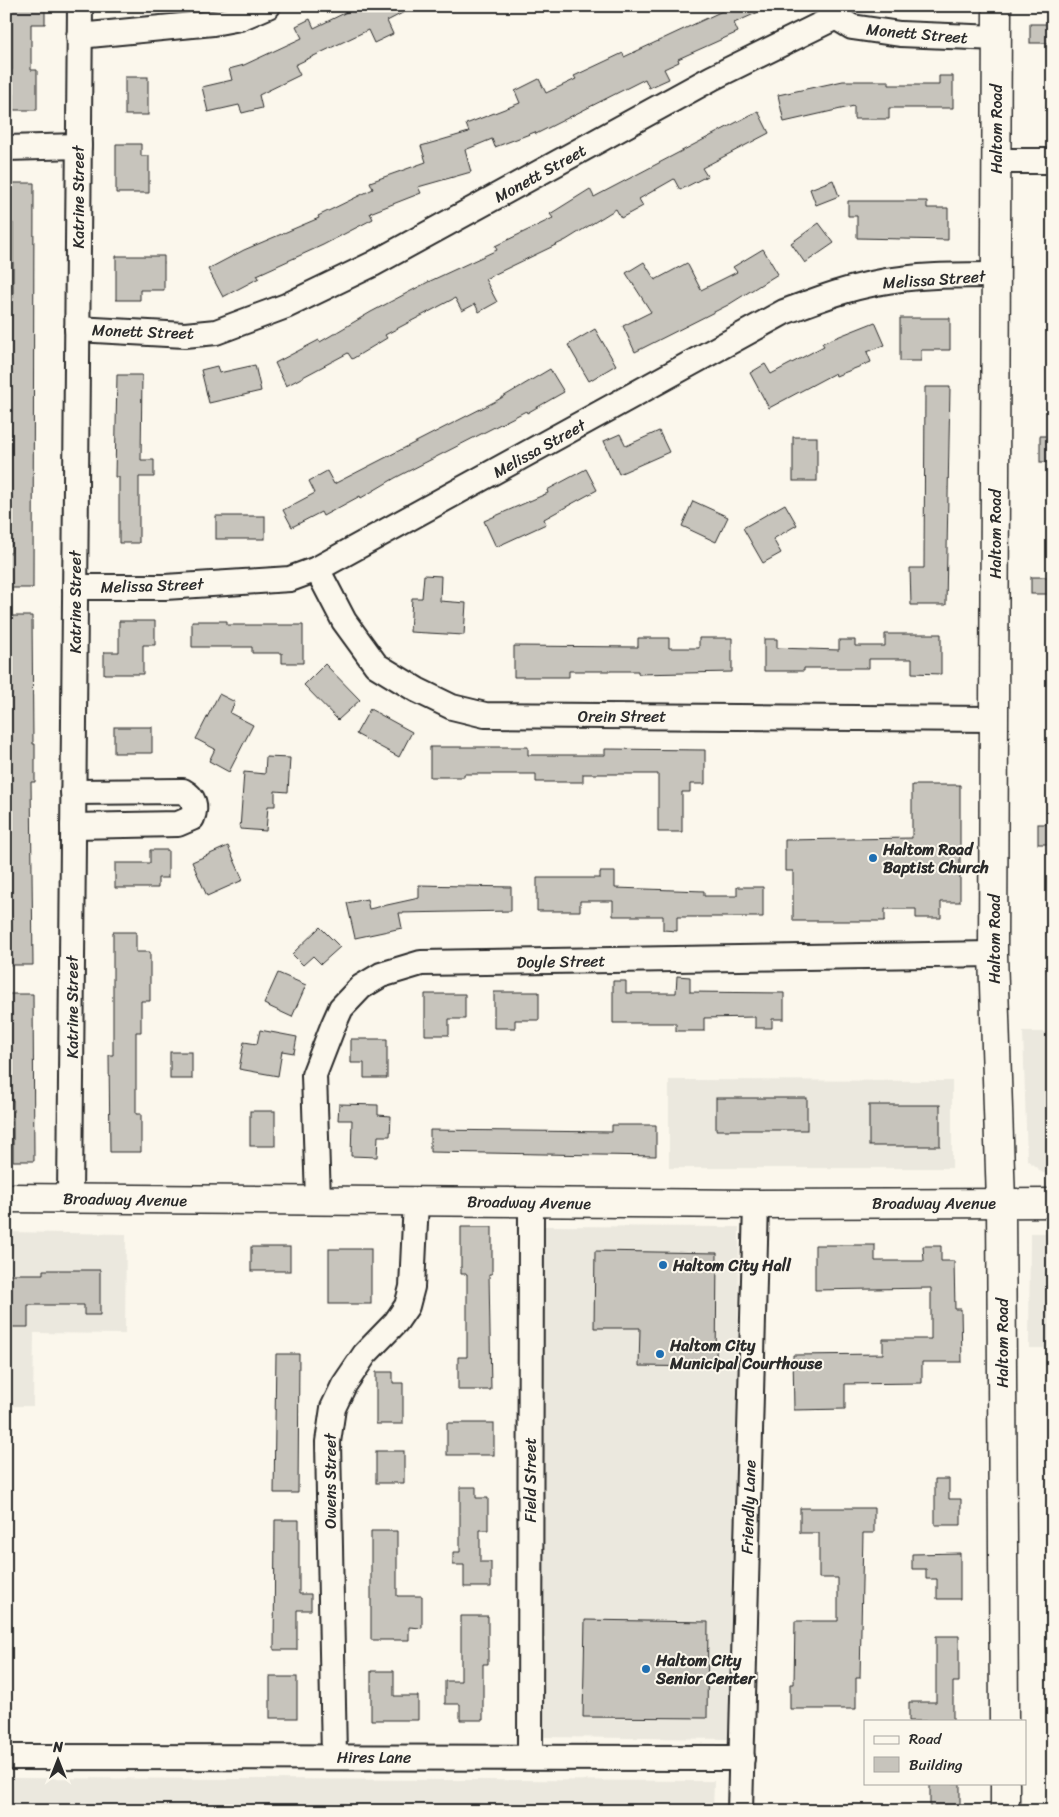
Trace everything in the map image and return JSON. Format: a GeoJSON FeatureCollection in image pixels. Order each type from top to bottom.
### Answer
{"type":"FeatureCollection","features":[{"type":"Feature","properties":{"kind":"main road","name":"Haltom Road"},"geometry":{"type":"LineString","coordinates":[[997,6],[993,954],[1001,1202],[1004,1720]]}},
{"type":"Feature","properties":{"kind":"main road","name":"Broadway Avenue"},"geometry":{"type":"LineString","coordinates":[[6,1198],[756,1204],[1053,1203]]}},
{"type":"Feature","properties":{"kind":"main road"},"geometry":{"type":"LineString","coordinates":[[1005,1784],[1005,1811]]}},
{"type":"Feature","properties":{"kind":"street","name":"Katrine Street"},"geometry":{"type":"LineString","coordinates":[[70,1198],[80,6]]}},
{"type":"Feature","properties":{"kind":"street"},"geometry":{"type":"LineString","coordinates":[[80,36],[213,23],[240,18],[268,6]]}},
{"type":"Feature","properties":{"kind":"street","name":"Monett Street"},"geometry":{"type":"LineString","coordinates":[[77,329],[185,335],[216,332],[286,306],[373,264],[835,11],[852,27],[900,34],[997,38]]}},
{"type":"Feature","properties":{"kind":"street"},"geometry":{"type":"LineString","coordinates":[[6,148],[79,146]]}},
{"type":"Feature","properties":{"kind":"street"},"geometry":{"type":"LineString","coordinates":[[996,161],[1053,161]]}},
{"type":"Feature","properties":{"kind":"street","name":"Melissa Street"},"geometry":{"type":"LineString","coordinates":[[75,587],[165,587],[290,579],[317,569],[784,312],[836,293],[877,283],[935,276],[996,275]]}},
{"type":"Feature","properties":{"kind":"street","name":"Orein Street"},"geometry":{"type":"LineString","coordinates":[[317,569],[344,622],[376,665],[417,690],[452,707],[484,715],[994,718]]}},
{"type":"Feature","properties":{"kind":"street"},"geometry":{"type":"LineString","coordinates":[[73,792],[183,792],[192,798],[195,807],[192,818],[178,824],[73,826]]}},
{"type":"Feature","properties":{"kind":"street","name":"Doyle Street"},"geometry":{"type":"LineString","coordinates":[[318,1200],[314,1075],[342,1008],[360,987],[381,975],[421,963],[993,954]]}},
{"type":"Feature","properties":{"kind":"street","name":"Owens Street"},"geometry":{"type":"LineString","coordinates":[[334,1757],[328,1442],[333,1408],[344,1385],[365,1354],[396,1322],[407,1306],[412,1287],[416,1201]]}},
{"type":"Feature","properties":{"kind":"street","name":"Field Street"},"geometry":{"type":"LineString","coordinates":[[530,1758],[531,1202]]}},
{"type":"Feature","properties":{"kind":"street","name":"Friendly Lane"},"geometry":{"type":"LineString","coordinates":[[740,1811],[756,1204]]}},
{"type":"Feature","properties":{"kind":"street","name":"Hires Lane"},"geometry":{"type":"LineString","coordinates":[[6,1757],[742,1758]]}},
{"type":"Feature","properties":{"kind":"shaded area"},"geometry":{"type":"Polygon","coordinates":[[[1023,1032],[1053,1032],[1053,1173],[1043,1173],[1027,1160],[1023,1032]]]}},
{"type":"Feature","properties":{"kind":"shaded area"},"geometry":{"type":"Polygon","coordinates":[[[669,1080],[952,1081],[952,1168],[669,1168],[669,1080]]]}},
{"type":"Feature","properties":{"kind":"shaded area"},"geometry":{"type":"Polygon","coordinates":[[[543,1226],[739,1227],[735,1739],[539,1737],[543,1226]]]}},
{"type":"Feature","properties":{"kind":"shaded area"},"geometry":{"type":"Polygon","coordinates":[[[6,1232],[126,1234],[125,1334],[34,1333],[33,1406],[6,1406],[6,1232]]]}},
{"type":"Feature","properties":{"kind":"shaded area"},"geometry":{"type":"Polygon","coordinates":[[[1030,1233],[1053,1233],[1053,1348],[1029,1348],[1030,1233]]]}},
{"type":"Feature","properties":{"kind":"shaded area"},"geometry":{"type":"Polygon","coordinates":[[[6,1778],[714,1781],[713,1811],[6,1811],[6,1778]]]}},
{"type":"Feature","properties":{"kind":"building"},"geometry":{"type":"Polygon","coordinates":[[[359,6],[416,6],[387,21],[393,34],[374,43],[368,30],[295,65],[300,75],[259,95],[262,108],[242,113],[239,105],[208,112],[202,87],[232,80],[229,69],[244,65],[302,38],[296,26],[310,19],[314,28],[359,6]]]}},
{"type":"Feature","properties":{"kind":"building"},"geometry":{"type":"Polygon","coordinates":[[[733,6],[772,6],[734,23],[738,32],[678,59],[679,62],[664,69],[669,79],[649,88],[645,79],[536,134],[535,132],[495,147],[492,139],[465,150],[471,172],[418,187],[421,193],[370,213],[373,219],[323,245],[257,275],[259,278],[223,297],[208,269],[244,250],[319,218],[318,216],[373,189],[370,182],[426,162],[421,146],[469,132],[466,124],[520,103],[515,91],[539,79],[546,93],[576,79],[574,76],[623,53],[624,57],[733,6]]]}},
{"type":"Feature","properties":{"kind":"building"},"geometry":{"type":"Polygon","coordinates":[[[12,8],[45,8],[45,24],[31,24],[31,70],[37,70],[37,110],[13,110],[13,94],[6,94],[6,70],[12,70],[12,8]]]}},
{"type":"Feature","properties":{"kind":"building"},"geometry":{"type":"Polygon","coordinates":[[[1030,24],[1053,24],[1053,43],[1030,43],[1030,24]]]}},
{"type":"Feature","properties":{"kind":"building"},"geometry":{"type":"Polygon","coordinates":[[[939,76],[953,76],[953,108],[889,108],[889,119],[854,119],[854,106],[784,122],[778,95],[843,81],[889,81],[889,85],[939,85],[939,76]]]}},
{"type":"Feature","properties":{"kind":"building"},"geometry":{"type":"Polygon","coordinates":[[[125,77],[148,77],[148,115],[125,115],[125,77]]]}},
{"type":"Feature","properties":{"kind":"building"},"geometry":{"type":"Polygon","coordinates":[[[758,111],[769,133],[702,168],[707,176],[680,190],[674,179],[639,199],[643,206],[621,218],[616,209],[566,240],[485,279],[497,302],[479,312],[475,304],[462,311],[455,298],[385,335],[387,338],[352,359],[348,353],[286,386],[275,363],[319,340],[320,342],[428,282],[497,250],[495,246],[553,218],[550,214],[590,189],[594,197],[758,111]]]}},
{"type":"Feature","properties":{"kind":"building"},"geometry":{"type":"Polygon","coordinates":[[[116,144],[141,144],[141,156],[149,156],[149,193],[116,193],[116,144]]]}},
{"type":"Feature","properties":{"kind":"building"},"geometry":{"type":"Polygon","coordinates":[[[833,180],[839,196],[816,205],[810,189],[833,180]]]}},
{"type":"Feature","properties":{"kind":"building"},"geometry":{"type":"Polygon","coordinates":[[[10,183],[34,183],[33,588],[6,588],[6,553],[11,553],[11,387],[6,387],[6,298],[13,298],[13,223],[10,223],[10,183]]]}},
{"type":"Feature","properties":{"kind":"building"},"geometry":{"type":"Polygon","coordinates":[[[848,201],[927,201],[927,208],[948,208],[948,240],[857,238],[857,216],[848,216],[848,201]]]}},
{"type":"Feature","properties":{"kind":"building"},"geometry":{"type":"Polygon","coordinates":[[[819,223],[834,243],[805,263],[791,243],[819,223]]]}},
{"type":"Feature","properties":{"kind":"building"},"geometry":{"type":"Polygon","coordinates":[[[763,249],[778,274],[728,305],[635,352],[623,326],[651,312],[626,273],[644,262],[655,280],[687,263],[701,290],[737,272],[733,267],[763,249]]]}},
{"type":"Feature","properties":{"kind":"building"},"geometry":{"type":"Polygon","coordinates":[[[116,256],[164,256],[164,290],[140,290],[140,300],[116,300],[116,256]]]}},
{"type":"Feature","properties":{"kind":"building"},"geometry":{"type":"Polygon","coordinates":[[[900,318],[950,318],[950,350],[921,350],[921,361],[900,361],[900,318]]]}},
{"type":"Feature","properties":{"kind":"building"},"geometry":{"type":"Polygon","coordinates":[[[875,322],[885,345],[867,352],[871,362],[836,376],[835,373],[769,408],[750,373],[765,364],[771,374],[824,346],[822,343],[875,322]]]}},
{"type":"Feature","properties":{"kind":"building"},"geometry":{"type":"Polygon","coordinates":[[[595,329],[616,365],[589,381],[568,345],[595,329]]]}},
{"type":"Feature","properties":{"kind":"building"},"geometry":{"type":"Polygon","coordinates":[[[255,365],[261,391],[209,403],[201,370],[217,366],[219,373],[255,365]]]}},
{"type":"Feature","properties":{"kind":"building"},"geometry":{"type":"Polygon","coordinates":[[[550,369],[564,392],[527,413],[526,411],[395,478],[361,498],[360,496],[323,516],[321,512],[292,527],[283,510],[315,493],[309,481],[327,471],[334,484],[496,401],[550,369]]]}},
{"type":"Feature","properties":{"kind":"building"},"geometry":{"type":"Polygon","coordinates":[[[117,375],[142,375],[141,460],[154,460],[154,477],[139,477],[139,543],[119,543],[119,477],[115,477],[117,375]]]}},
{"type":"Feature","properties":{"kind":"building"},"geometry":{"type":"Polygon","coordinates":[[[925,387],[950,387],[946,605],[911,605],[910,568],[924,568],[925,387]]]}},
{"type":"Feature","properties":{"kind":"building"},"geometry":{"type":"Polygon","coordinates":[[[659,431],[669,452],[619,474],[604,441],[620,434],[626,446],[659,431]]]}},
{"type":"Feature","properties":{"kind":"building"},"geometry":{"type":"Polygon","coordinates":[[[1040,436],[1053,436],[1053,462],[1040,462],[1040,436]]]}},
{"type":"Feature","properties":{"kind":"building"},"geometry":{"type":"Polygon","coordinates":[[[793,437],[817,437],[817,481],[793,481],[793,437]]]}},
{"type":"Feature","properties":{"kind":"building"},"geometry":{"type":"Polygon","coordinates":[[[586,469],[597,490],[544,519],[546,524],[496,547],[484,521],[548,493],[547,490],[586,469]]]}},
{"type":"Feature","properties":{"kind":"building"},"geometry":{"type":"Polygon","coordinates":[[[693,501],[728,517],[716,542],[682,526],[693,501]]]}},
{"type":"Feature","properties":{"kind":"building"},"geometry":{"type":"Polygon","coordinates":[[[785,504],[797,525],[773,539],[781,553],[763,563],[743,528],[785,504]]]}},
{"type":"Feature","properties":{"kind":"building"},"geometry":{"type":"Polygon","coordinates":[[[216,516],[265,516],[265,539],[216,539],[216,516]]]}},
{"type":"Feature","properties":{"kind":"building"},"geometry":{"type":"Polygon","coordinates":[[[424,575],[441,576],[440,601],[466,603],[464,635],[410,632],[412,598],[422,598],[424,575]]]}},
{"type":"Feature","properties":{"kind":"building"},"geometry":{"type":"Polygon","coordinates":[[[1031,577],[1053,577],[1053,594],[1031,594],[1031,577]]]}},
{"type":"Feature","properties":{"kind":"building"},"geometry":{"type":"Polygon","coordinates":[[[6,616],[32,616],[33,744],[35,744],[35,782],[31,782],[33,965],[8,965],[6,802],[10,802],[10,769],[6,679],[9,679],[9,639],[6,639],[6,616]]]}},
{"type":"Feature","properties":{"kind":"building"},"geometry":{"type":"Polygon","coordinates":[[[119,621],[155,621],[155,645],[143,645],[143,674],[104,674],[104,652],[119,652],[119,621]]]}},
{"type":"Feature","properties":{"kind":"building"},"geometry":{"type":"Polygon","coordinates":[[[192,621],[227,621],[227,625],[303,625],[303,663],[282,663],[282,653],[252,653],[252,647],[192,647],[192,621]]]}},
{"type":"Feature","properties":{"kind":"building"},"geometry":{"type":"Polygon","coordinates":[[[885,634],[941,634],[941,674],[912,673],[912,659],[869,659],[869,668],[804,668],[804,671],[764,671],[764,639],[777,639],[777,648],[839,650],[839,640],[855,640],[855,646],[885,646],[885,634]]]}},
{"type":"Feature","properties":{"kind":"building"},"geometry":{"type":"Polygon","coordinates":[[[638,638],[669,638],[669,648],[699,648],[699,638],[732,638],[732,672],[638,674],[638,671],[569,671],[569,677],[514,677],[514,646],[638,647],[638,638]]]}},
{"type":"Feature","properties":{"kind":"building"},"geometry":{"type":"Polygon","coordinates":[[[325,664],[360,700],[338,720],[304,685],[325,664]]]}},
{"type":"Feature","properties":{"kind":"building"},"geometry":{"type":"Polygon","coordinates":[[[219,694],[235,702],[230,713],[253,725],[229,772],[209,761],[215,749],[196,739],[219,694]]]}},
{"type":"Feature","properties":{"kind":"building"},"geometry":{"type":"Polygon","coordinates":[[[370,709],[412,732],[399,757],[356,734],[370,709]]]}},
{"type":"Feature","properties":{"kind":"building"},"geometry":{"type":"Polygon","coordinates":[[[114,727],[152,727],[152,753],[114,753],[114,727]]]}},
{"type":"Feature","properties":{"kind":"building"},"geometry":{"type":"Polygon","coordinates":[[[430,747],[528,747],[528,755],[605,755],[605,749],[705,750],[705,784],[690,784],[690,792],[682,792],[682,832],[658,832],[658,774],[583,774],[583,782],[536,782],[536,774],[464,774],[464,777],[430,777],[430,747]]]}},
{"type":"Feature","properties":{"kind":"building"},"geometry":{"type":"Polygon","coordinates":[[[266,757],[290,758],[288,792],[275,791],[275,806],[268,806],[266,831],[240,829],[244,772],[265,774],[266,757]]]}},
{"type":"Feature","properties":{"kind":"building","name":"Haltom Road Baptist Church"},"geometry":{"type":"Polygon","coordinates":[[[912,785],[960,785],[960,902],[941,902],[941,918],[916,918],[916,909],[885,909],[885,921],[793,921],[793,871],[785,871],[785,840],[912,838],[912,785]]]}},
{"type":"Feature","properties":{"kind":"building"},"geometry":{"type":"Polygon","coordinates":[[[1038,824],[1053,824],[1053,844],[1038,844],[1038,824]]]}},
{"type":"Feature","properties":{"kind":"building"},"geometry":{"type":"Polygon","coordinates":[[[228,846],[243,880],[207,896],[192,862],[228,846]]]}},
{"type":"Feature","properties":{"kind":"building"},"geometry":{"type":"Polygon","coordinates":[[[150,850],[168,850],[168,878],[158,878],[158,888],[115,888],[115,863],[150,863],[150,850]]]}},
{"type":"Feature","properties":{"kind":"building"},"geometry":{"type":"Polygon","coordinates":[[[600,872],[615,872],[615,888],[704,891],[704,896],[737,896],[737,887],[763,887],[763,917],[677,917],[677,931],[663,930],[663,916],[613,916],[613,901],[580,901],[580,911],[537,911],[537,878],[600,878],[600,872]]]}},
{"type":"Feature","properties":{"kind":"building"},"geometry":{"type":"Polygon","coordinates":[[[419,885],[511,887],[511,911],[399,913],[402,928],[355,938],[347,903],[367,899],[369,909],[419,898],[419,885]]]}},
{"type":"Feature","properties":{"kind":"building"},"geometry":{"type":"Polygon","coordinates":[[[320,927],[340,947],[321,964],[313,956],[303,965],[292,954],[320,927]]]}},
{"type":"Feature","properties":{"kind":"building"},"geometry":{"type":"Polygon","coordinates":[[[113,932],[136,932],[136,952],[150,952],[150,1001],[141,1001],[141,1032],[136,1032],[136,1114],[141,1114],[141,1152],[110,1152],[109,1055],[113,1055],[113,932]]]}},
{"type":"Feature","properties":{"kind":"building"},"geometry":{"type":"Polygon","coordinates":[[[278,973],[306,985],[292,1017],[264,1004],[278,973]]]}},
{"type":"Feature","properties":{"kind":"building"},"geometry":{"type":"Polygon","coordinates":[[[677,976],[690,977],[690,992],[784,993],[784,1019],[772,1019],[772,1028],[755,1028],[755,1017],[704,1018],[704,1031],[676,1031],[676,1023],[613,1023],[613,981],[626,981],[626,993],[676,993],[677,976]]]}},
{"type":"Feature","properties":{"kind":"building"},"geometry":{"type":"Polygon","coordinates":[[[494,992],[539,992],[539,1020],[515,1020],[515,1028],[494,1028],[494,992]]]}},
{"type":"Feature","properties":{"kind":"building"},"geometry":{"type":"Polygon","coordinates":[[[6,994],[33,994],[34,1161],[13,1161],[13,1100],[10,1100],[10,1039],[9,1015],[6,1015],[6,994]]]}},
{"type":"Feature","properties":{"kind":"building"},"geometry":{"type":"Polygon","coordinates":[[[425,994],[465,994],[465,1019],[449,1019],[449,1035],[425,1035],[425,994]]]}},
{"type":"Feature","properties":{"kind":"building"},"geometry":{"type":"Polygon","coordinates":[[[260,1030],[297,1037],[294,1053],[282,1051],[278,1076],[239,1069],[244,1042],[257,1044],[260,1030]]]}},
{"type":"Feature","properties":{"kind":"building"},"geometry":{"type":"Polygon","coordinates":[[[351,1039],[387,1039],[387,1078],[364,1078],[364,1063],[351,1063],[351,1039]]]}},
{"type":"Feature","properties":{"kind":"building"},"geometry":{"type":"Polygon","coordinates":[[[170,1052],[192,1052],[192,1079],[170,1079],[170,1052]]]}},
{"type":"Feature","properties":{"kind":"building"},"geometry":{"type":"Polygon","coordinates":[[[716,1098],[807,1098],[807,1130],[716,1130],[716,1098]]]}},
{"type":"Feature","properties":{"kind":"building"},"geometry":{"type":"Polygon","coordinates":[[[339,1104],[378,1105],[378,1115],[391,1116],[390,1136],[378,1136],[377,1157],[351,1156],[352,1120],[338,1120],[339,1104]]]}},
{"type":"Feature","properties":{"kind":"building"},"geometry":{"type":"Polygon","coordinates":[[[869,1105],[940,1105],[940,1146],[869,1146],[869,1105]]]}},
{"type":"Feature","properties":{"kind":"building"},"geometry":{"type":"Polygon","coordinates":[[[250,1111],[275,1111],[275,1146],[250,1146],[250,1111]]]}},
{"type":"Feature","properties":{"kind":"building"},"geometry":{"type":"Polygon","coordinates":[[[612,1125],[656,1125],[656,1156],[430,1152],[430,1130],[612,1132],[612,1125]]]}},
{"type":"Feature","properties":{"kind":"building"},"geometry":{"type":"Polygon","coordinates":[[[461,1227],[492,1227],[492,1274],[489,1274],[491,1390],[458,1390],[458,1357],[467,1357],[467,1274],[461,1274],[461,1227]]]}},
{"type":"Feature","properties":{"kind":"building"},"geometry":{"type":"Polygon","coordinates":[[[815,1245],[875,1245],[875,1261],[924,1261],[923,1246],[941,1246],[941,1261],[954,1261],[955,1309],[961,1309],[962,1362],[922,1362],[922,1383],[845,1384],[845,1409],[794,1410],[793,1355],[883,1354],[883,1339],[931,1339],[931,1288],[815,1290],[815,1245]]]}},
{"type":"Feature","properties":{"kind":"building"},"geometry":{"type":"Polygon","coordinates":[[[251,1247],[290,1247],[290,1271],[251,1271],[251,1247]]]}},
{"type":"Feature","properties":{"kind":"building"},"geometry":{"type":"Polygon","coordinates":[[[329,1249],[371,1249],[371,1304],[329,1304],[329,1249]]]}},
{"type":"Feature","properties":{"kind":"building"},"geometry":{"type":"Polygon","coordinates":[[[595,1251],[717,1253],[716,1367],[639,1366],[640,1328],[594,1328],[595,1251]]]}},
{"type":"Feature","properties":{"kind":"building"},"geometry":{"type":"Polygon","coordinates":[[[43,1270],[100,1270],[100,1315],[84,1315],[84,1305],[28,1305],[28,1327],[6,1327],[6,1274],[43,1274],[43,1270]]]}},
{"type":"Feature","properties":{"kind":"building"},"geometry":{"type":"Polygon","coordinates":[[[276,1354],[299,1354],[298,1493],[274,1493],[276,1354]]]}},
{"type":"Feature","properties":{"kind":"building"},"geometry":{"type":"Polygon","coordinates":[[[376,1372],[393,1372],[393,1383],[403,1383],[403,1424],[376,1424],[376,1372]]]}},
{"type":"Feature","properties":{"kind":"building"},"geometry":{"type":"Polygon","coordinates":[[[447,1423],[494,1423],[494,1455],[447,1455],[447,1423]]]}},
{"type":"Feature","properties":{"kind":"building"},"geometry":{"type":"Polygon","coordinates":[[[376,1451],[404,1451],[404,1483],[376,1483],[376,1451]]]}},
{"type":"Feature","properties":{"kind":"building"},"geometry":{"type":"Polygon","coordinates":[[[935,1479],[949,1479],[949,1499],[961,1499],[961,1525],[935,1525],[935,1479]]]}},
{"type":"Feature","properties":{"kind":"building"},"geometry":{"type":"Polygon","coordinates":[[[460,1487],[476,1487],[476,1498],[488,1498],[488,1530],[480,1530],[480,1562],[491,1562],[491,1587],[464,1587],[464,1565],[453,1565],[453,1552],[460,1552],[460,1487]]]}},
{"type":"Feature","properties":{"kind":"building"},"geometry":{"type":"Polygon","coordinates":[[[800,1508],[874,1508],[874,1533],[863,1533],[860,1678],[856,1678],[856,1709],[790,1709],[790,1684],[794,1684],[795,1621],[838,1621],[838,1578],[819,1578],[819,1533],[800,1533],[800,1508]]]}},
{"type":"Feature","properties":{"kind":"building"},"geometry":{"type":"Polygon","coordinates":[[[275,1520],[299,1520],[299,1594],[311,1594],[311,1610],[297,1610],[297,1650],[274,1650],[275,1520]]]}},
{"type":"Feature","properties":{"kind":"building"},"geometry":{"type":"Polygon","coordinates":[[[371,1531],[397,1531],[397,1596],[422,1596],[422,1628],[409,1627],[409,1640],[371,1640],[371,1531]]]}},
{"type":"Feature","properties":{"kind":"building"},"geometry":{"type":"Polygon","coordinates":[[[960,1553],[960,1599],[937,1599],[937,1579],[926,1579],[926,1569],[912,1569],[912,1554],[960,1553]]]}},
{"type":"Feature","properties":{"kind":"building"},"geometry":{"type":"Polygon","coordinates":[[[461,1616],[488,1616],[488,1664],[483,1664],[483,1720],[460,1720],[460,1704],[445,1704],[445,1681],[461,1681],[461,1616]]]}},
{"type":"Feature","properties":{"kind":"building","name":"Haltom City Senior Center"},"geometry":{"type":"Polygon","coordinates":[[[585,1620],[708,1622],[707,1718],[583,1717],[585,1620]]]}},
{"type":"Feature","properties":{"kind":"building"},"geometry":{"type":"Polygon","coordinates":[[[936,1636],[959,1636],[959,1682],[953,1682],[953,1720],[909,1720],[909,1702],[936,1702],[936,1636]]]}},
{"type":"Feature","properties":{"kind":"building"},"geometry":{"type":"Polygon","coordinates":[[[371,1671],[394,1671],[394,1696],[418,1696],[418,1720],[371,1720],[371,1671]]]}},
{"type":"Feature","properties":{"kind":"building"},"geometry":{"type":"Polygon","coordinates":[[[270,1677],[297,1677],[297,1718],[270,1718],[270,1677]]]}},
{"type":"Feature","properties":{"kind":"building"},"geometry":{"type":"Polygon","coordinates":[[[930,1784],[960,1784],[960,1811],[930,1811],[930,1784]]]}},
{"type":"Feature","properties":{"kind":"place","name":"Haltom Road Baptist Church"},"geometry":{"type":"Point","coordinates":[873,858]}},
{"type":"Feature","properties":{"kind":"place","name":"Haltom City Hall"},"geometry":{"type":"Point","coordinates":[663,1265]}},
{"type":"Feature","properties":{"kind":"place","name":"Haltom City Municipal Courthouse"},"geometry":{"type":"Point","coordinates":[660,1354]}},
{"type":"Feature","properties":{"kind":"place","name":"Haltom City Senior Center"},"geometry":{"type":"Point","coordinates":[646,1669]}}]}
